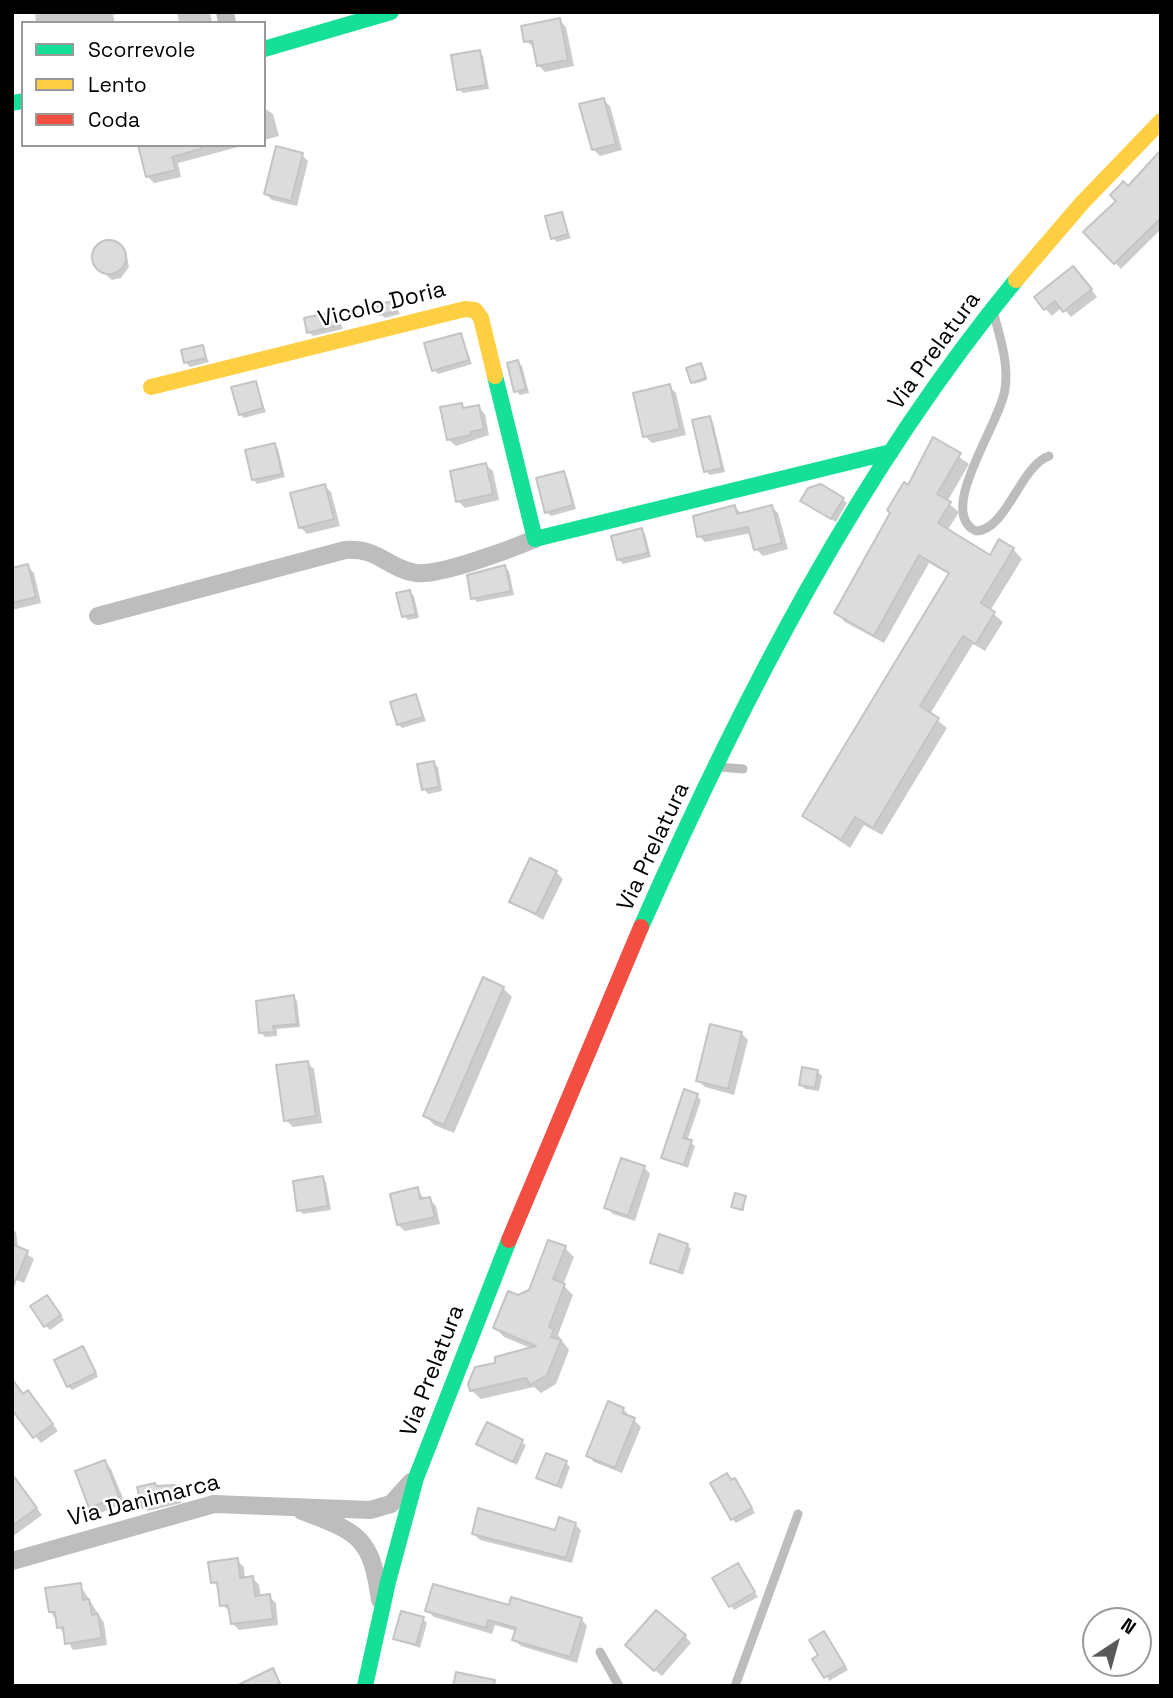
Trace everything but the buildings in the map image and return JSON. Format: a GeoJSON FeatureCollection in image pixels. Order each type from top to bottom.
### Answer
{"type":"FeatureCollection","features":[{"type":"Feature","properties":{"kind":"street"},"geometry":{"type":"LineString","coordinates":[[266,47],[391,12]]}},
{"type":"Feature","properties":{"kind":"street","name":"Via Prelatura"},"geometry":{"type":"LineString","coordinates":[[365,1686],[381,1604],[417,1474],[517,1216],[617,981],[718,766],[811,585],[891,452],[993,309],[1066,220],[1161,121]]}},
{"type":"Feature","properties":{"kind":"street","name":"Vicolo Doria"},"geometry":{"type":"LineString","coordinates":[[151,387],[465,309],[475,310],[481,318],[536,539]]}},
{"type":"Feature","properties":{"kind":"street"},"geometry":{"type":"LineString","coordinates":[[98,616],[345,550],[372,552],[405,570],[421,573],[504,551],[536,539],[891,452]]}},
{"type":"Feature","properties":{"kind":"street","name":"Via Danimarca"},"geometry":{"type":"LineString","coordinates":[[12,1561],[207,1506],[242,1503],[378,1508],[398,1499],[417,1474]]}},
{"type":"Feature","properties":{"kind":"street","name":"Via Danimarca"},"geometry":{"type":"LineString","coordinates":[[289,1506],[345,1530],[365,1546],[374,1560],[381,1604]]}},
{"type":"Feature","properties":{"kind":"lane"},"geometry":{"type":"LineString","coordinates":[[993,309],[1006,363],[1005,390],[997,420],[961,497],[967,526],[982,531],[991,525],[1035,465],[1049,456]]}},
{"type":"Feature","properties":{"kind":"lane"},"geometry":{"type":"LineString","coordinates":[[718,766],[743,769]]}},
{"type":"Feature","properties":{"kind":"lane"},"geometry":{"type":"LineString","coordinates":[[735,1686],[798,1514]]}},
{"type":"Feature","properties":{"kind":"lane"},"geometry":{"type":"LineString","coordinates":[[600,1652],[619,1686]]}},
{"type":"Feature","properties":{"kind":"traffic: fast"},"geometry":{"type":"LineString","coordinates":[[266,48],[391,12]]}},
{"type":"Feature","properties":{"kind":"traffic: fast"},"geometry":{"type":"LineString","coordinates":[[12,103],[21,101]]}},
{"type":"Feature","properties":{"kind":"traffic: fast"},"geometry":{"type":"LineString","coordinates":[[641,927],[679,842],[762,674],[854,509],[905,430],[1016,280]]}},
{"type":"Feature","properties":{"kind":"traffic: fast"},"geometry":{"type":"LineString","coordinates":[[495,376],[535,539],[891,452]]}},
{"type":"Feature","properties":{"kind":"traffic: fast"},"geometry":{"type":"LineString","coordinates":[[365,1686],[388,1582],[416,1478],[509,1240]]}},
{"type":"Feature","properties":{"kind":"traffic: slow"},"geometry":{"type":"LineString","coordinates":[[1016,280],[1082,203],[1161,121]]}},
{"type":"Feature","properties":{"kind":"traffic: slow"},"geometry":{"type":"LineString","coordinates":[[151,387],[465,309],[475,310],[481,318],[495,376]]}},
{"type":"Feature","properties":{"kind":"traffic: jam"},"geometry":{"type":"LineString","coordinates":[[509,1240],[641,927]]}}]}
